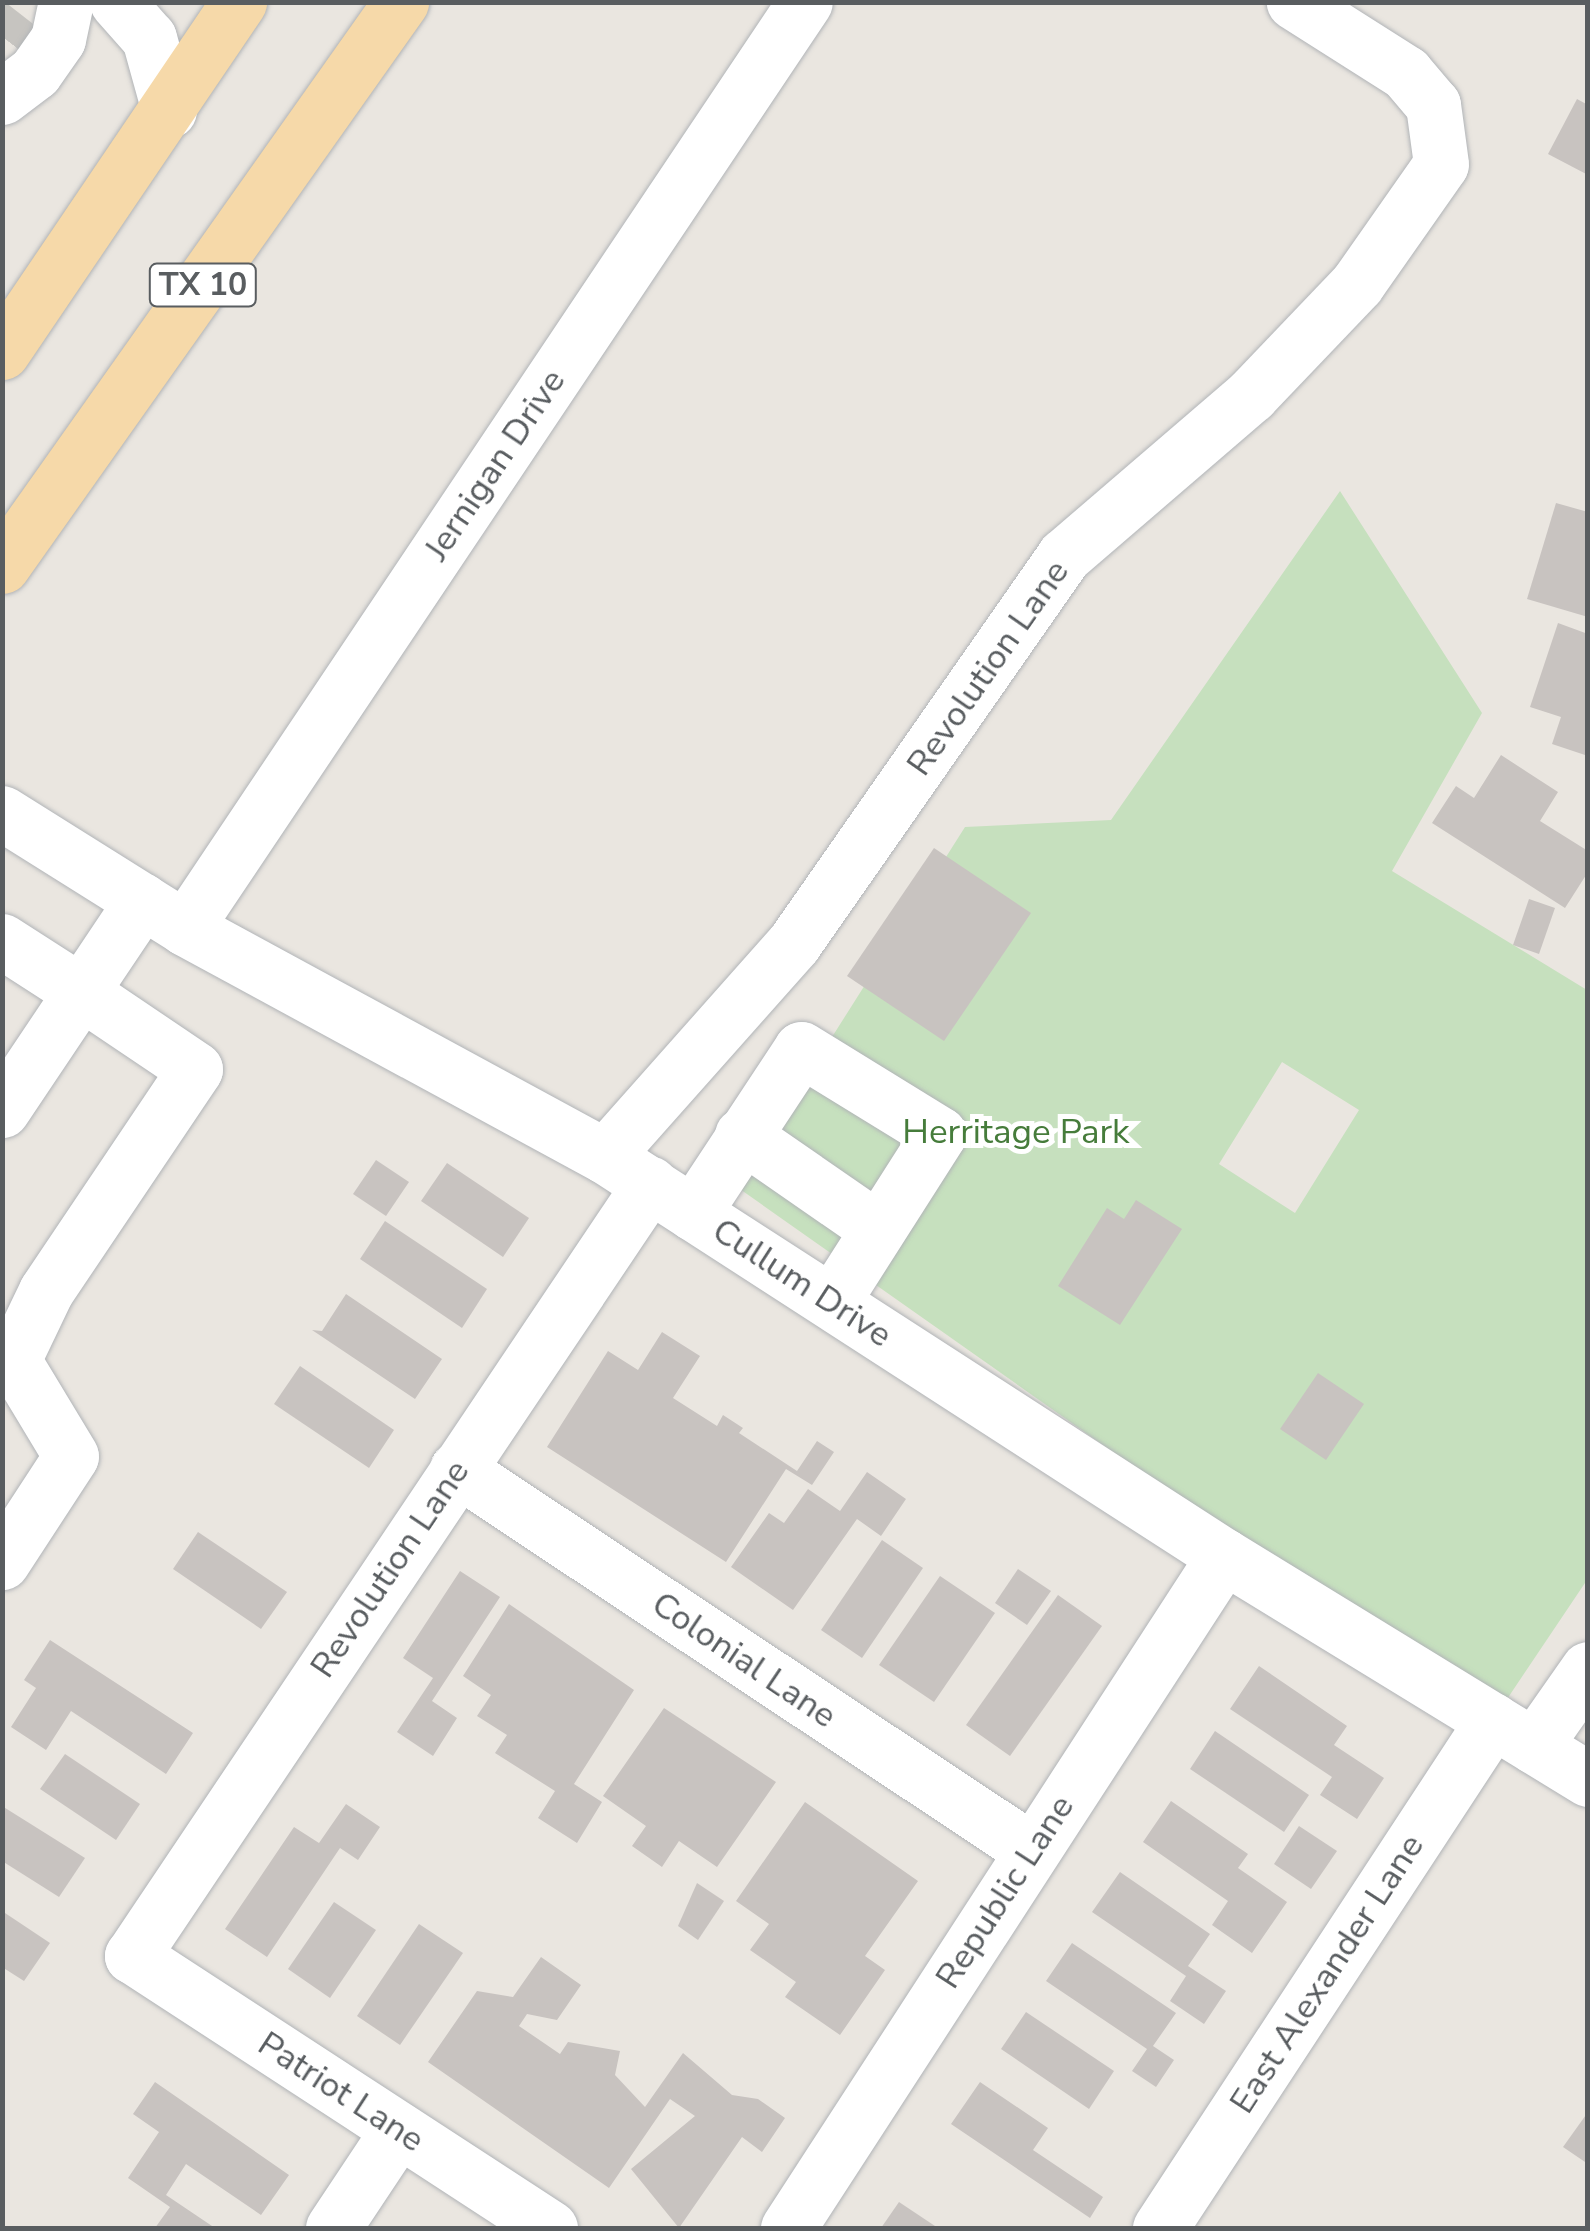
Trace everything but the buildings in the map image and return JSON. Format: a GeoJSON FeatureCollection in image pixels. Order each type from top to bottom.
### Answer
{"type":"FeatureCollection","features":[{"type":"Feature","properties":{"kind":"main road"},"geometry":{"type":"LineString","coordinates":[[2,352],[239,2]]}},
{"type":"Feature","properties":{"kind":"main road","name":"TX 10"},"geometry":{"type":"LineString","coordinates":[[2,566],[401,2]]}},
{"type":"Feature","properties":{"kind":"street"},"geometry":{"type":"LineString","coordinates":[[117,2],[149,38],[169,110]]}},
{"type":"Feature","properties":{"kind":"street","name":"Jernigan Drive"},"geometry":{"type":"LineString","coordinates":[[2,1110],[81,992],[163,914],[805,2]]}},
{"type":"Feature","properties":{"kind":"street","name":"Revolution Lane"},"geometry":{"type":"LineString","coordinates":[[604,1156],[794,943],[1064,556],[1251,395],[1357,284],[1441,164],[1433,105],[1406,73],[1294,2]]}},
{"type":"Feature","properties":{"kind":"street","name":"Cullum Drive"},"geometry":{"type":"LineString","coordinates":[[2,812],[163,914],[604,1156],[1224,1556],[1588,1779]]}},
{"type":"Feature","properties":{"kind":"street"},"geometry":{"type":"LineString","coordinates":[[2,941],[195,1069],[46,1291],[8,1356],[71,1456],[2,1562]]}},
{"type":"Feature","properties":{"kind":"street","name":"Revolution Lane"},"geometry":{"type":"LineString","coordinates":[[132,1956],[457,1469],[671,1198],[742,1135],[802,1050],[939,1134],[878,1229]]}},
{"type":"Feature","properties":{"kind":"street"},"geometry":{"type":"LineString","coordinates":[[742,1135],[878,1229],[832,1302]]}},
{"type":"Feature","properties":{"kind":"street","name":"Colonial Lane"},"geometry":{"type":"LineString","coordinates":[[457,1469],[1031,1850]]}},
{"type":"Feature","properties":{"kind":"street","name":"Republic Lane"},"geometry":{"type":"LineString","coordinates":[[788,2228],[1224,1556]]}},
{"type":"Feature","properties":{"kind":"street","name":"East Alexander Lane"},"geometry":{"type":"LineString","coordinates":[[1160,2228],[1514,1733],[1588,1669]]}},
{"type":"Feature","properties":{"kind":"street","name":"Patriot Lane"},"geometry":{"type":"LineString","coordinates":[[132,1956],[550,2228]]}},
{"type":"Feature","properties":{"kind":"street"},"geometry":{"type":"LineString","coordinates":[[333,2228],[398,2130]]}},
{"type":"Feature","properties":{"kind":"green space","name":"Herritage Park"},"geometry":{"type":"Polygon","coordinates":[[[1340,491],[1482,713],[1392,871],[1587,990],[1587,1580],[1493,1720],[737,1187],[965,827],[1111,820],[1340,491]],[[1282,1062],[1219,1164],[1295,1213],[1359,1110],[1282,1062]]]}},
{"type":"Feature","properties":{"kind":"tunnel"},"geometry":{"type":"LineString","coordinates":[[2,36],[20,13]]}}]}
